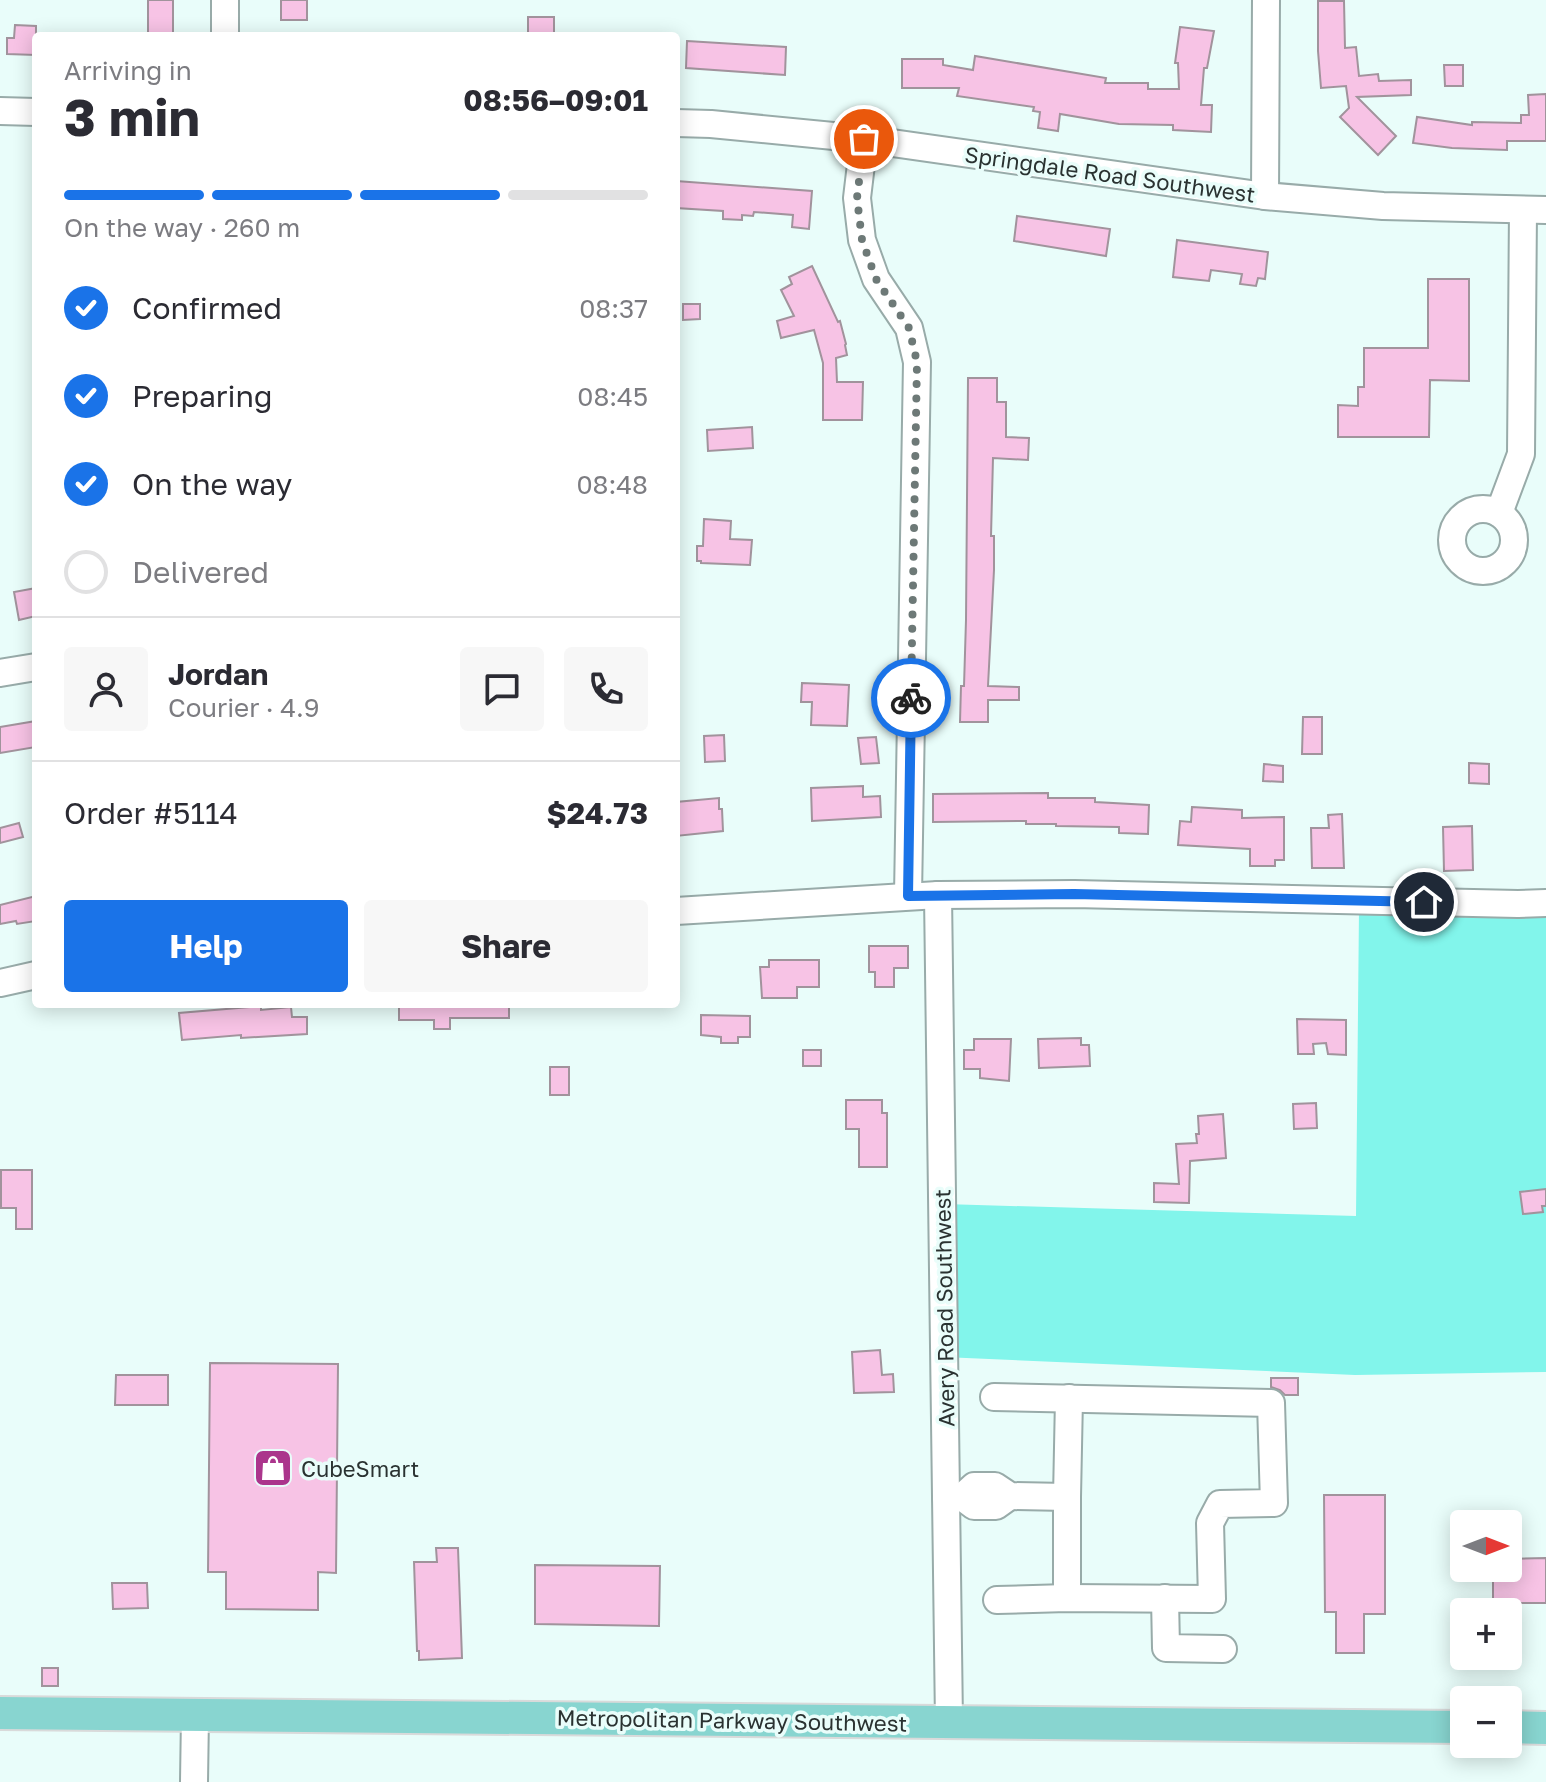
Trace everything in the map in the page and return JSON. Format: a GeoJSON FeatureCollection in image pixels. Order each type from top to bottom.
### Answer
{"type":"FeatureCollection","features":[{"type":"Feature","properties":{"kind":"main road","name":"Metropolitan Parkway Southwest"},"geometry":{"type":"LineString","coordinates":[[0,1713],[1450,1727]]}},
{"type":"Feature","properties":{"kind":"main road"},"geometry":{"type":"LineString","coordinates":[[1522,1727],[1546,1728]]}},
{"type":"Feature","properties":{"kind":"street"},"geometry":{"type":"LineString","coordinates":[[225,0],[225,32]]}},
{"type":"Feature","properties":{"kind":"street"},"geometry":{"type":"LineString","coordinates":[[1265,196],[1266,0]]}},
{"type":"Feature","properties":{"kind":"street"},"geometry":{"type":"LineString","coordinates":[[0,111],[32,112]]}},
{"type":"Feature","properties":{"kind":"street","name":"Springdale Road Southwest"},"geometry":{"type":"LineString","coordinates":[[680,123],[864,139],[1265,196],[1383,206],[1534,210]]}},
{"type":"Feature","properties":{"kind":"street"},"geometry":{"type":"LineString","coordinates":[[864,139],[857,198],[862,240],[876,279],[909,328],[917,362],[908,896]]}},
{"type":"Feature","properties":{"kind":"street"},"geometry":{"type":"LineString","coordinates":[[1499,513],[1521,454],[1534,210]]}},
{"type":"Feature","properties":{"kind":"street"},"geometry":{"type":"LineString","coordinates":[[0,673],[32,668]]}},
{"type":"Feature","properties":{"kind":"street"},"geometry":{"type":"LineString","coordinates":[[680,911],[938,895],[1074,894],[1546,903]]}},
{"type":"Feature","properties":{"kind":"street","name":"Avery Road Southwest"},"geometry":{"type":"LineString","coordinates":[[938,895],[954,1497],[949,1722]]}},
{"type":"Feature","properties":{"kind":"street"},"geometry":{"type":"LineString","coordinates":[[0,983],[32,976]]}},
{"type":"Feature","properties":{"kind":"street"},"geometry":{"type":"LineString","coordinates":[[994,1397],[1271,1403],[1274,1503],[1220,1504],[1210,1523],[1212,1599],[997,1600]]}},
{"type":"Feature","properties":{"kind":"street"},"geometry":{"type":"LineString","coordinates":[[1067,1598],[1069,1398]]}},
{"type":"Feature","properties":{"kind":"street"},"geometry":{"type":"LineString","coordinates":[[954,1497],[974,1486],[995,1486],[1010,1496],[1067,1497]]}},
{"type":"Feature","properties":{"kind":"street"},"geometry":{"type":"LineString","coordinates":[[1165,1598],[1166,1648],[1223,1649]]}},
{"type":"Feature","properties":{"kind":"street"},"geometry":{"type":"LineString","coordinates":[[194,1782],[195,1715]]}},
{"type":"Feature","properties":{"kind":"shaded area"},"geometry":{"type":"Polygon","coordinates":[[[1546,900],[1546,1372],[1355,1375],[943,1357],[944,1204],[1356,1216],[1359,909],[1546,900]]]}},
{"type":"Feature","properties":{"kind":"building"},"geometry":{"type":"Polygon","coordinates":[[[148,0],[173,0],[173,32],[148,32],[148,0]]]}},
{"type":"Feature","properties":{"kind":"building"},"geometry":{"type":"Polygon","coordinates":[[[281,0],[307,0],[307,20],[281,20],[281,0]]]}},
{"type":"Feature","properties":{"kind":"building"},"geometry":{"type":"Polygon","coordinates":[[[1318,1],[1344,1],[1345,48],[1356,47],[1359,76],[1378,74],[1379,81],[1411,80],[1411,95],[1357,97],[1396,136],[1378,155],[1340,117],[1349,108],[1346,86],[1321,88],[1318,1]]]}},
{"type":"Feature","properties":{"kind":"building"},"geometry":{"type":"Polygon","coordinates":[[[528,17],[554,17],[554,32],[528,32],[528,17]]]}},
{"type":"Feature","properties":{"kind":"building"},"geometry":{"type":"Polygon","coordinates":[[[15,25],[36,26],[36,32],[32,32],[32,55],[7,54],[7,38],[14,38],[15,25]]]}},
{"type":"Feature","properties":{"kind":"building"},"geometry":{"type":"Polygon","coordinates":[[[1180,27],[1214,31],[1207,68],[1204,68],[1201,105],[1212,105],[1211,132],[1173,130],[1173,125],[1119,124],[1060,114],[1058,131],[1038,128],[1040,112],[1033,111],[1034,107],[957,96],[959,88],[902,88],[902,59],[943,59],[943,65],[973,70],[975,56],[1106,78],[1105,83],[1148,83],[1148,89],[1179,89],[1178,63],[1175,63],[1180,27]]]}},
{"type":"Feature","properties":{"kind":"building"},"geometry":{"type":"Polygon","coordinates":[[[687,41],[786,47],[785,75],[686,68],[687,41]]]}},
{"type":"Feature","properties":{"kind":"building"},"geometry":{"type":"Polygon","coordinates":[[[1444,65],[1463,65],[1463,86],[1445,86],[1444,65]]]}},
{"type":"Feature","properties":{"kind":"building"},"geometry":{"type":"Polygon","coordinates":[[[1546,94],[1546,141],[1507,141],[1507,150],[1413,143],[1417,117],[1472,125],[1472,122],[1521,123],[1521,115],[1529,115],[1528,95],[1546,94]]]}},
{"type":"Feature","properties":{"kind":"building"},"geometry":{"type":"Polygon","coordinates":[[[680,181],[812,191],[809,229],[792,227],[793,215],[754,212],[753,216],[742,215],[742,220],[723,219],[723,211],[680,208],[680,181]]]}},
{"type":"Feature","properties":{"kind":"building"},"geometry":{"type":"Polygon","coordinates":[[[1017,216],[1110,229],[1106,256],[1014,241],[1017,216]]]}},
{"type":"Feature","properties":{"kind":"building"},"geometry":{"type":"Polygon","coordinates":[[[1177,240],[1268,252],[1265,279],[1258,278],[1256,286],[1240,284],[1242,274],[1211,270],[1209,281],[1173,277],[1177,240]]]}},
{"type":"Feature","properties":{"kind":"building"},"geometry":{"type":"Polygon","coordinates":[[[812,266],[840,321],[846,344],[847,355],[836,358],[837,382],[863,382],[862,420],[823,420],[823,363],[814,330],[781,338],[777,321],[794,316],[781,290],[792,284],[789,277],[812,266]]]}},
{"type":"Feature","properties":{"kind":"building"},"geometry":{"type":"Polygon","coordinates":[[[1428,279],[1469,279],[1469,381],[1430,380],[1429,437],[1338,437],[1338,405],[1358,406],[1358,387],[1364,387],[1364,348],[1428,348],[1428,279]]]}},
{"type":"Feature","properties":{"kind":"building"},"geometry":{"type":"Polygon","coordinates":[[[683,304],[700,304],[700,319],[683,320],[683,304]]]}},
{"type":"Feature","properties":{"kind":"building"},"geometry":{"type":"Polygon","coordinates":[[[968,378],[997,378],[997,402],[1006,402],[1006,437],[1029,438],[1028,460],[993,458],[991,536],[994,536],[994,570],[988,686],[1019,687],[1019,700],[988,700],[988,722],[960,722],[966,620],[968,378]]]}},
{"type":"Feature","properties":{"kind":"building"},"geometry":{"type":"Polygon","coordinates":[[[752,427],[753,448],[708,451],[707,430],[752,427]]]}},
{"type":"Feature","properties":{"kind":"building"},"geometry":{"type":"Polygon","coordinates":[[[704,519],[731,521],[730,539],[752,540],[750,565],[697,561],[697,546],[703,546],[704,519]]]}},
{"type":"Feature","properties":{"kind":"building"},"geometry":{"type":"Polygon","coordinates":[[[32,589],[32,617],[19,620],[14,592],[32,589]]]}},
{"type":"Feature","properties":{"kind":"building"},"geometry":{"type":"Polygon","coordinates":[[[802,683],[849,685],[847,726],[811,725],[812,702],[801,702],[802,683]]]}},
{"type":"Feature","properties":{"kind":"building"},"geometry":{"type":"Polygon","coordinates":[[[1303,717],[1322,717],[1322,754],[1302,754],[1303,717]]]}},
{"type":"Feature","properties":{"kind":"building"},"geometry":{"type":"Polygon","coordinates":[[[32,722],[32,748],[0,753],[0,727],[32,722]]]}},
{"type":"Feature","properties":{"kind":"building"},"geometry":{"type":"Polygon","coordinates":[[[724,735],[725,761],[705,762],[704,736],[724,735]]]}},
{"type":"Feature","properties":{"kind":"building"},"geometry":{"type":"Polygon","coordinates":[[[876,737],[879,763],[861,764],[858,738],[876,737]]]}},
{"type":"Feature","properties":{"kind":"building"},"geometry":{"type":"Polygon","coordinates":[[[1469,763],[1489,764],[1489,784],[1469,783],[1469,763]]]}},
{"type":"Feature","properties":{"kind":"building"},"geometry":{"type":"Polygon","coordinates":[[[1264,764],[1283,766],[1283,782],[1263,781],[1264,764]]]}},
{"type":"Feature","properties":{"kind":"building"},"geometry":{"type":"Polygon","coordinates":[[[863,786],[863,797],[880,796],[881,817],[812,821],[811,788],[863,786]]]}},
{"type":"Feature","properties":{"kind":"building"},"geometry":{"type":"Polygon","coordinates":[[[1048,793],[1048,798],[1095,798],[1095,802],[1149,805],[1148,834],[1119,833],[1119,827],[1056,826],[1026,824],[1026,821],[933,822],[933,794],[1048,793]]]}},
{"type":"Feature","properties":{"kind":"building"},"geometry":{"type":"Polygon","coordinates":[[[719,798],[723,831],[680,836],[680,802],[719,798]]]}},
{"type":"Feature","properties":{"kind":"building"},"geometry":{"type":"Polygon","coordinates":[[[1192,807],[1242,810],[1242,818],[1284,817],[1284,860],[1275,860],[1275,866],[1250,866],[1250,849],[1178,845],[1180,821],[1191,822],[1192,807]]]}},
{"type":"Feature","properties":{"kind":"building"},"geometry":{"type":"Polygon","coordinates":[[[1342,814],[1344,868],[1312,868],[1311,828],[1329,828],[1328,815],[1342,814]]]}},
{"type":"Feature","properties":{"kind":"building"},"geometry":{"type":"Polygon","coordinates":[[[19,823],[23,837],[0,843],[0,828],[19,823]]]}},
{"type":"Feature","properties":{"kind":"building"},"geometry":{"type":"Polygon","coordinates":[[[1472,826],[1473,870],[1444,871],[1443,827],[1472,826]]]}},
{"type":"Feature","properties":{"kind":"building"},"geometry":{"type":"Polygon","coordinates":[[[32,897],[32,922],[0,924],[0,905],[32,897]]]}},
{"type":"Feature","properties":{"kind":"building"},"geometry":{"type":"Polygon","coordinates":[[[869,946],[908,946],[908,968],[894,968],[894,987],[875,987],[875,972],[869,972],[869,946]]]}},
{"type":"Feature","properties":{"kind":"building"},"geometry":{"type":"Polygon","coordinates":[[[769,960],[819,960],[819,987],[797,987],[797,998],[762,998],[760,967],[769,967],[769,960]]]}},
{"type":"Feature","properties":{"kind":"building"},"geometry":{"type":"Polygon","coordinates":[[[291,1008],[292,1017],[307,1017],[307,1034],[182,1040],[179,1013],[291,1008]]]}},
{"type":"Feature","properties":{"kind":"building"},"geometry":{"type":"Polygon","coordinates":[[[399,1008],[509,1008],[509,1018],[450,1018],[450,1029],[434,1029],[434,1020],[399,1020],[399,1008]]]}},
{"type":"Feature","properties":{"kind":"building"},"geometry":{"type":"Polygon","coordinates":[[[701,1015],[750,1016],[750,1037],[738,1037],[738,1043],[721,1043],[721,1037],[701,1035],[701,1015]]]}},
{"type":"Feature","properties":{"kind":"building"},"geometry":{"type":"Polygon","coordinates":[[[1297,1019],[1346,1020],[1346,1055],[1328,1054],[1326,1043],[1313,1044],[1314,1054],[1298,1054],[1297,1019]]]}},
{"type":"Feature","properties":{"kind":"building"},"geometry":{"type":"Polygon","coordinates":[[[1081,1038],[1081,1045],[1089,1045],[1090,1066],[1039,1068],[1038,1039],[1081,1038]]]}},
{"type":"Feature","properties":{"kind":"building"},"geometry":{"type":"Polygon","coordinates":[[[974,1039],[1011,1039],[1009,1081],[980,1078],[980,1069],[964,1069],[964,1050],[974,1050],[974,1039]]]}},
{"type":"Feature","properties":{"kind":"building"},"geometry":{"type":"Polygon","coordinates":[[[803,1050],[821,1050],[821,1066],[803,1066],[803,1050]]]}},
{"type":"Feature","properties":{"kind":"building"},"geometry":{"type":"Polygon","coordinates":[[[550,1067],[569,1067],[569,1095],[550,1095],[550,1067]]]}},
{"type":"Feature","properties":{"kind":"building"},"geometry":{"type":"Polygon","coordinates":[[[846,1100],[882,1100],[882,1113],[887,1113],[887,1167],[859,1167],[859,1129],[846,1129],[846,1100]]]}},
{"type":"Feature","properties":{"kind":"building"},"geometry":{"type":"Polygon","coordinates":[[[1316,1103],[1317,1128],[1294,1129],[1293,1104],[1316,1103]]]}},
{"type":"Feature","properties":{"kind":"building"},"geometry":{"type":"Polygon","coordinates":[[[1223,1114],[1226,1158],[1190,1161],[1189,1203],[1154,1202],[1154,1183],[1179,1184],[1176,1144],[1197,1143],[1198,1116],[1223,1114]]]}},
{"type":"Feature","properties":{"kind":"building"},"geometry":{"type":"Polygon","coordinates":[[[1,1170],[32,1170],[32,1229],[16,1229],[16,1208],[1,1208],[1,1170]]]}},
{"type":"Feature","properties":{"kind":"building"},"geometry":{"type":"Polygon","coordinates":[[[1546,1189],[1543,1212],[1523,1214],[1520,1192],[1546,1189]]]}},
{"type":"Feature","properties":{"kind":"building"},"geometry":{"type":"Polygon","coordinates":[[[880,1350],[882,1375],[893,1374],[894,1392],[854,1393],[852,1352],[880,1350]]]}},
{"type":"Feature","properties":{"kind":"building","name":"CubeSmart"},"geometry":{"type":"Polygon","coordinates":[[[210,1363],[338,1364],[336,1573],[318,1572],[318,1610],[226,1609],[226,1572],[208,1572],[210,1363]]]}},
{"type":"Feature","properties":{"kind":"building"},"geometry":{"type":"Polygon","coordinates":[[[116,1375],[168,1375],[168,1405],[115,1405],[116,1375]]]}},
{"type":"Feature","properties":{"kind":"building"},"geometry":{"type":"Polygon","coordinates":[[[1271,1378],[1298,1378],[1298,1395],[1285,1395],[1271,1387],[1271,1378]]]}},
{"type":"Feature","properties":{"kind":"building"},"geometry":{"type":"Polygon","coordinates":[[[1324,1495],[1385,1495],[1385,1614],[1364,1614],[1364,1653],[1336,1653],[1336,1612],[1325,1612],[1324,1495]]]}},
{"type":"Feature","properties":{"kind":"building"},"geometry":{"type":"Polygon","coordinates":[[[436,1548],[458,1548],[462,1658],[419,1660],[414,1562],[437,1562],[436,1548]]]}},
{"type":"Feature","properties":{"kind":"building"},"geometry":{"type":"Polygon","coordinates":[[[1546,1558],[1546,1603],[1522,1603],[1522,1598],[1493,1598],[1493,1582],[1522,1582],[1522,1559],[1546,1558]]]}},
{"type":"Feature","properties":{"kind":"building"},"geometry":{"type":"Polygon","coordinates":[[[535,1565],[660,1566],[659,1626],[535,1624],[535,1565]]]}},
{"type":"Feature","properties":{"kind":"building"},"geometry":{"type":"Polygon","coordinates":[[[112,1583],[147,1583],[148,1608],[113,1609],[112,1583]]]}},
{"type":"Feature","properties":{"kind":"building"},"geometry":{"type":"Polygon","coordinates":[[[42,1668],[58,1668],[58,1686],[42,1686],[42,1668]]]}},
{"type":"Feature","properties":{"kind":"way so far"},"geometry":{"type":"LineString","coordinates":[[864,139],[857,198],[862,240],[876,279],[909,328],[917,362],[911,698]]}},
{"type":"Feature","properties":{"kind":"place","name":"CubeSmart"},"geometry":{"type":"Point","coordinates":[273,1468]}},
{"type":"Feature","properties":{"kind":"route"},"geometry":{"type":"LineString","coordinates":[[911,698],[908,896],[1074,894],[1424,902]]}}]}
